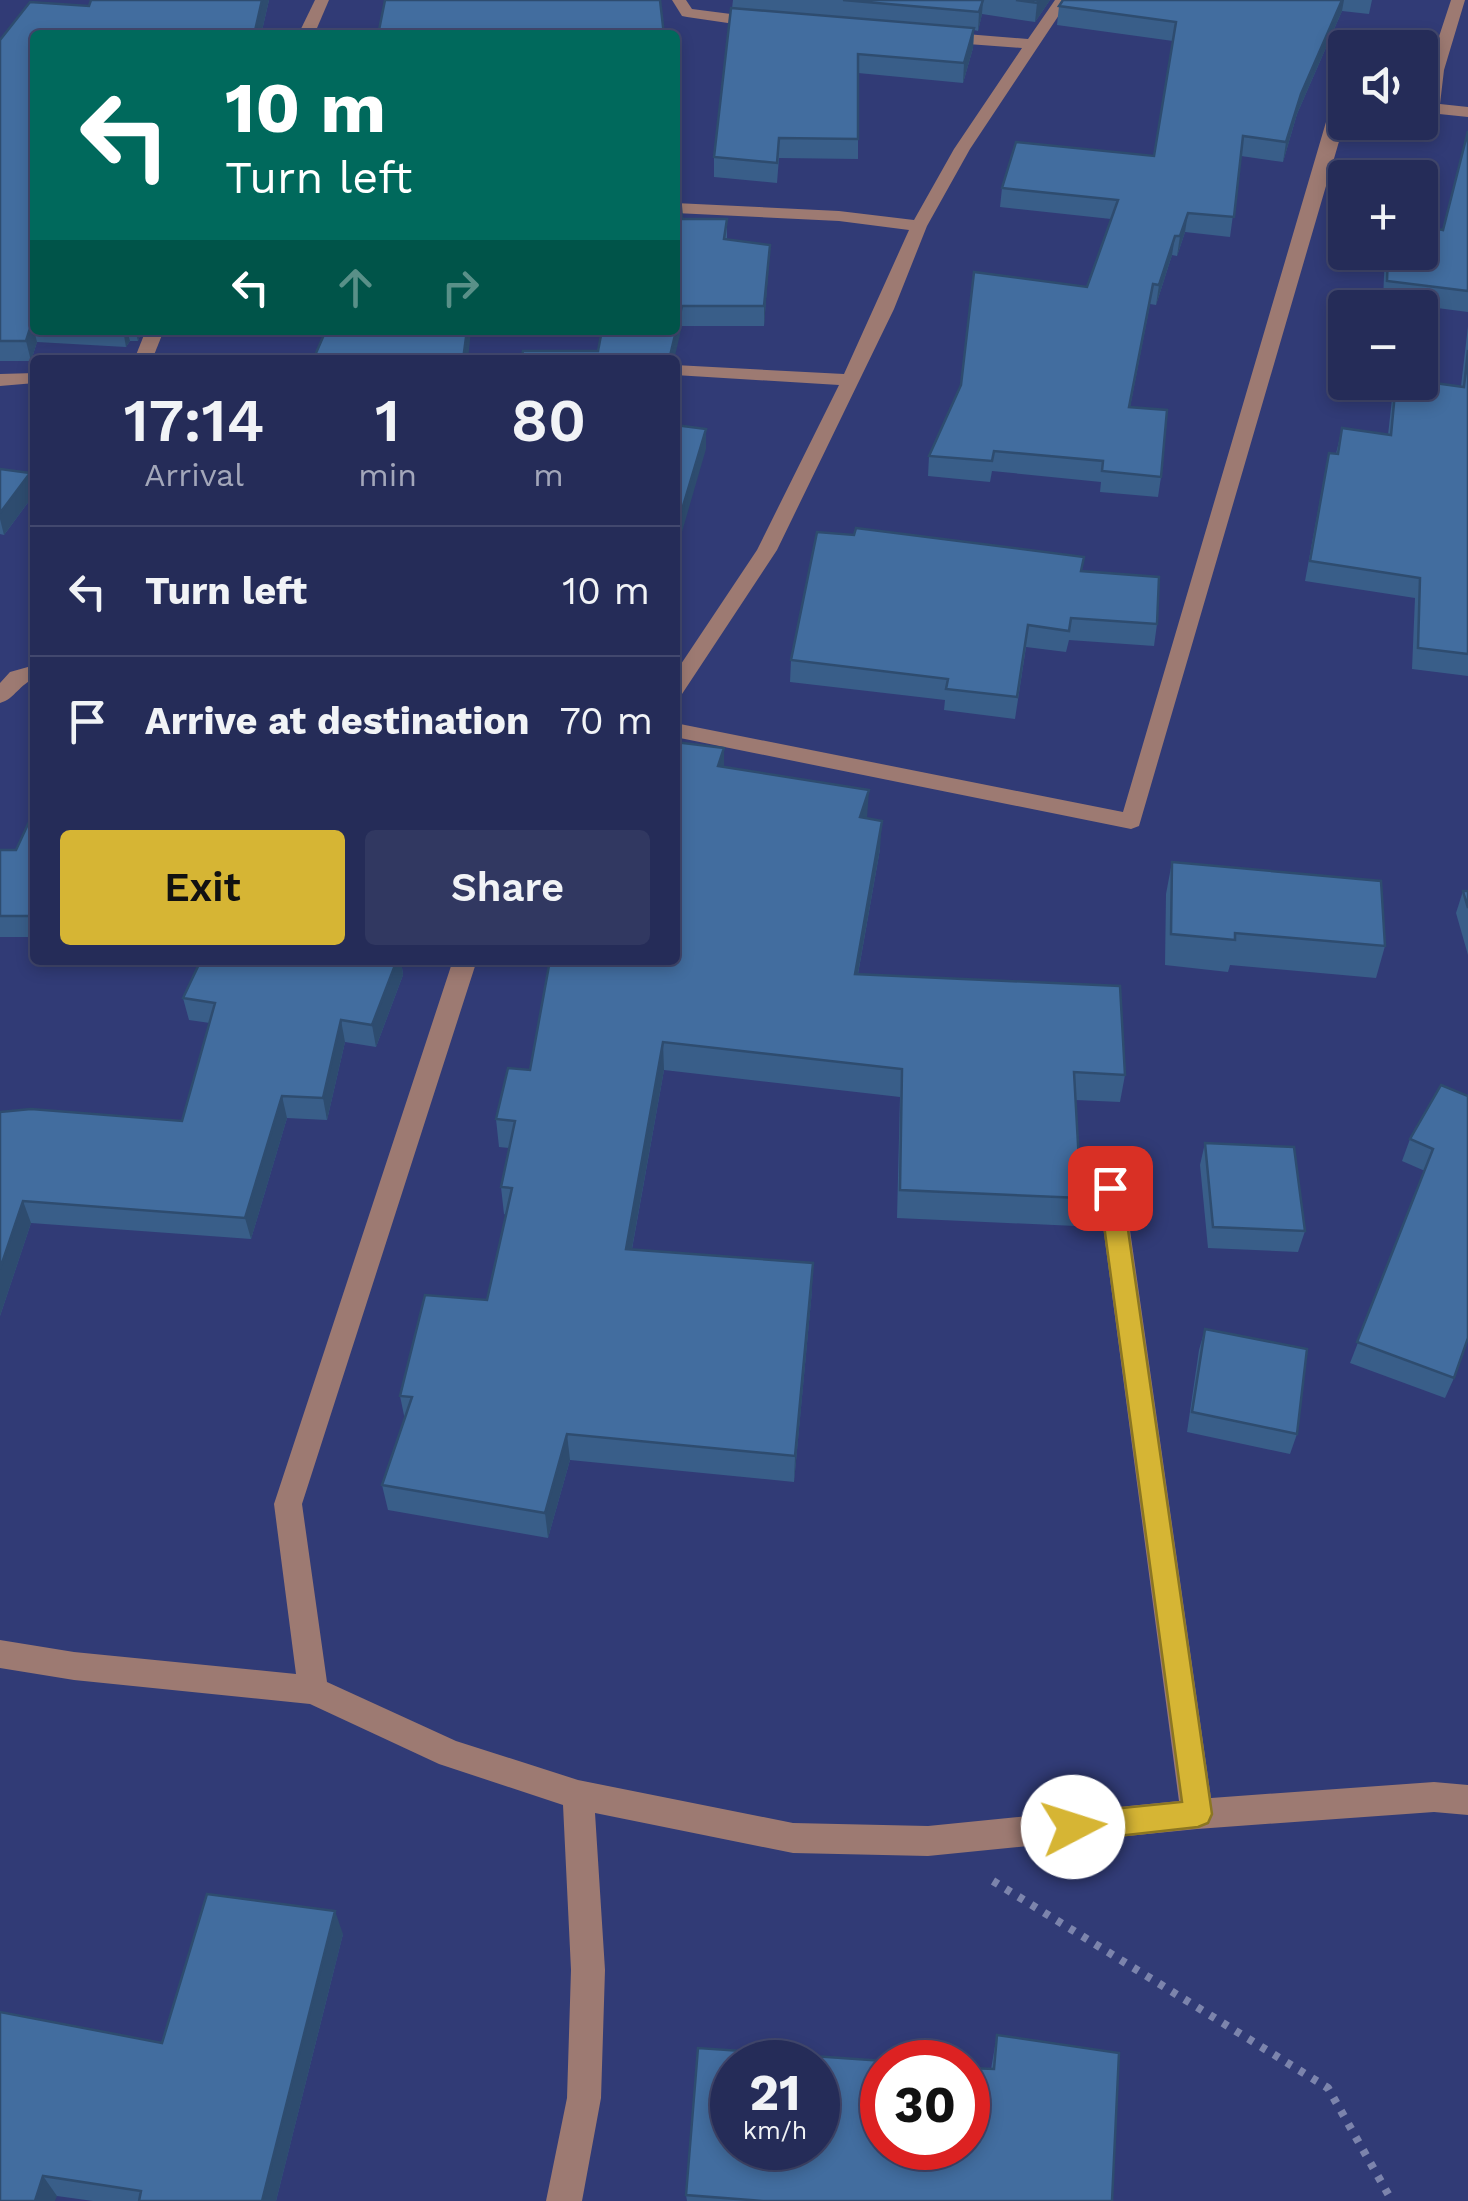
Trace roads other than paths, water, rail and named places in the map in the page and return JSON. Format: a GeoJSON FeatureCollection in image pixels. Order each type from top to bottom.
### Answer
{"type":"FeatureCollection","features":[{"type":"Feature","properties":{"kind":"street"},"geometry":{"type":"LineString","coordinates":[[308,30],[322,0]]}},
{"type":"Feature","properties":{"kind":"street"},"geometry":{"type":"LineString","coordinates":[[680,0],[687,13],[783,24]]}},
{"type":"Feature","properties":{"kind":"street"},"geometry":{"type":"LineString","coordinates":[[680,682],[768,550],[920,226],[962,149],[1062,0]]}},
{"type":"Feature","properties":{"kind":"street"},"geometry":{"type":"LineString","coordinates":[[1438,64],[1458,0]]}},
{"type":"Feature","properties":{"kind":"street"},"geometry":{"type":"LineString","coordinates":[[916,35],[1030,44]]}},
{"type":"Feature","properties":{"kind":"street"},"geometry":{"type":"LineString","coordinates":[[1438,108],[1468,112]]}},
{"type":"Feature","properties":{"kind":"street"},"geometry":{"type":"LineString","coordinates":[[680,731],[1131,821],[1329,140]]}},
{"type":"Feature","properties":{"kind":"street"},"geometry":{"type":"LineString","coordinates":[[680,208],[802,214],[920,226]]}},
{"type":"Feature","properties":{"kind":"street"},"geometry":{"type":"LineString","coordinates":[[680,370],[850,380]]}},
{"type":"Feature","properties":{"kind":"street"},"geometry":{"type":"LineString","coordinates":[[0,380],[30,378]]}},
{"type":"Feature","properties":{"kind":"street"},"geometry":{"type":"LineString","coordinates":[[0,696],[17,677],[30,673]]}},
{"type":"Feature","properties":{"kind":"street"},"geometry":{"type":"LineString","coordinates":[[313,1690],[288,1504],[463,965]]}},
{"type":"Feature","properties":{"kind":"street"},"geometry":{"type":"LineString","coordinates":[[1110,1188],[1198,1814]]}},
{"type":"Feature","properties":{"kind":"street"},"geometry":{"type":"LineString","coordinates":[[0,1654],[74,1666],[313,1690],[450,1754],[578,1795],[793,1838],[928,1840],[1198,1814],[1434,1797],[1468,1800]]}},
{"type":"Feature","properties":{"kind":"street"},"geometry":{"type":"LineString","coordinates":[[564,2201],[584,2098],[586,2062],[588,1970],[578,1795]]}}]}
